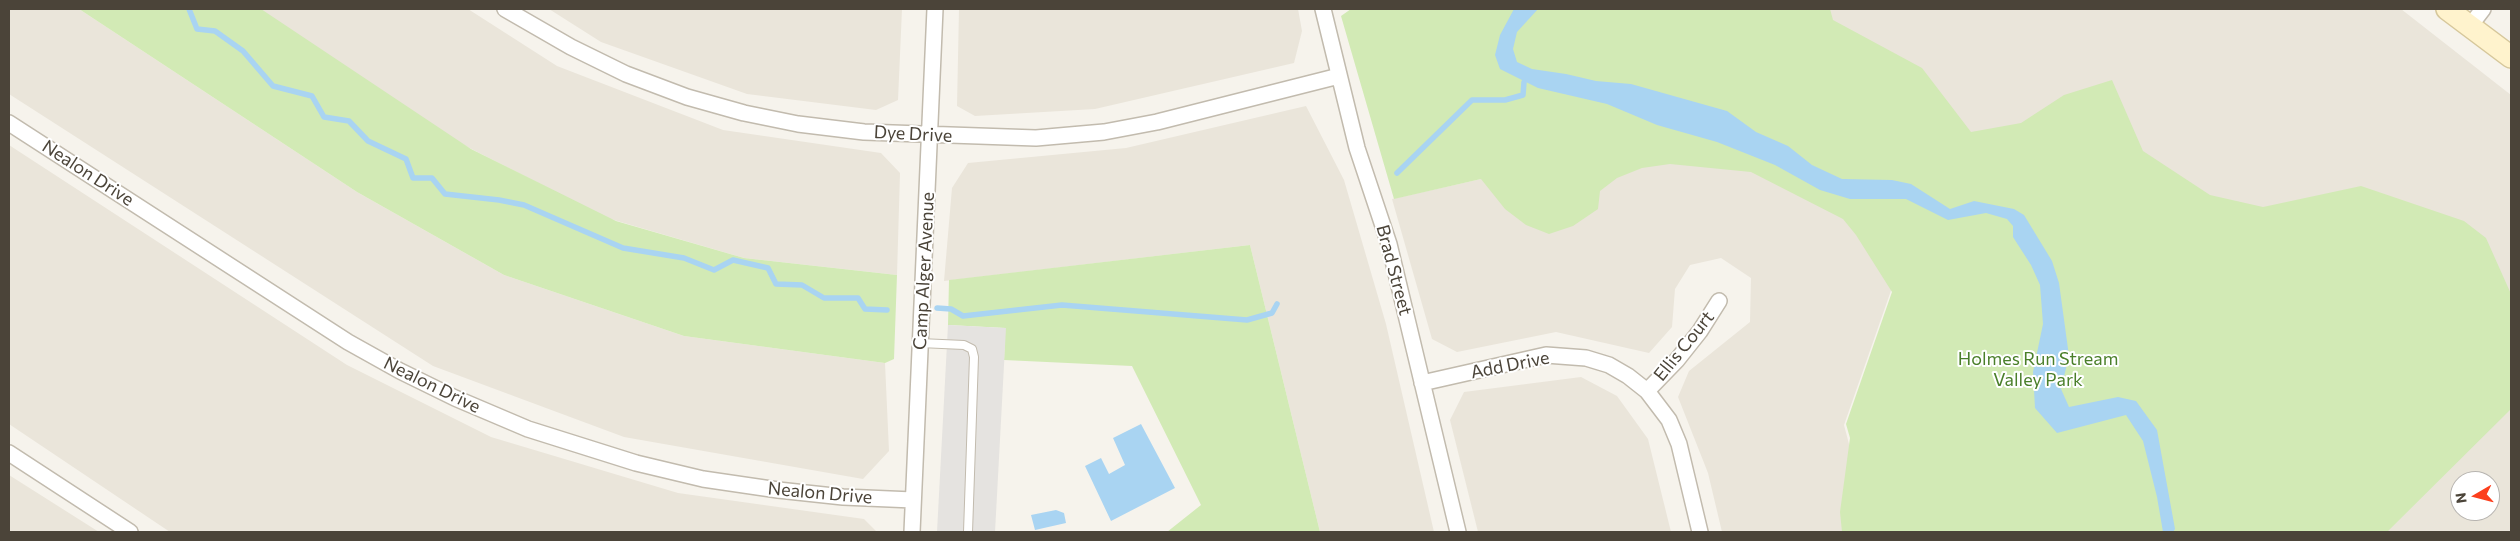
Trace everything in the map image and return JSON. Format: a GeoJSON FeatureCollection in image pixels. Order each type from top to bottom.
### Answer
{"type":"FeatureCollection","features":[{"type":"Feature","properties":{"kind":"main road"},"geometry":{"type":"LineString","coordinates":[[2447,9],[2511,57]]}},
{"type":"Feature","properties":{"kind":"street","name":"Dye Drive"},"geometry":{"type":"LineString","coordinates":[[505,9],[579,51],[626,74],[687,97],[744,113],[798,124],[864,132],[1036,138],[1104,132],[1157,122],[1339,76]]}},
{"type":"Feature","properties":{"kind":"street","name":"Camp Alger Avenue"},"geometry":{"type":"LineString","coordinates":[[912,532],[935,9]]}},
{"type":"Feature","properties":{"kind":"street","name":"Brad Street"},"geometry":{"type":"LineString","coordinates":[[1323,9],[1357,148],[1389,244],[1458,532]]}},
{"type":"Feature","properties":{"kind":"street"},"geometry":{"type":"LineString","coordinates":[[2470,26],[2483,9]]}},
{"type":"Feature","properties":{"kind":"street","name":"Nealon Drive"},"geometry":{"type":"LineString","coordinates":[[9,123],[348,342],[400,371],[455,398],[528,429],[636,463],[703,479],[843,497],[913,500]]}},
{"type":"Feature","properties":{"kind":"street","name":"Ellis Court"},"geometry":{"type":"LineString","coordinates":[[1647,391],[1677,360],[1700,332],[1719,301]]}},
{"type":"Feature","properties":{"kind":"street","name":"Add Drive"},"geometry":{"type":"LineString","coordinates":[[1422,383],[1546,355],[1586,358],[1609,365],[1628,376],[1647,391],[1669,420],[1679,444],[1700,532]]}},
{"type":"Feature","properties":{"kind":"street"},"geometry":{"type":"LineString","coordinates":[[9,453],[130,532]]}},
{"type":"Feature","properties":{"kind":"lane"},"geometry":{"type":"LineString","coordinates":[[920,343],[964,345],[972,349],[974,357],[968,532]]}},
{"type":"Feature","properties":{"kind":"shaded area"},"geometry":{"type":"Polygon","coordinates":[[[9,9],[79,9],[357,192],[504,275],[684,336],[885,363],[889,451],[863,479],[624,437],[433,366],[9,94],[9,9]]]}},
{"type":"Feature","properties":{"kind":"shaded area"},"geometry":{"type":"Polygon","coordinates":[[[251,9],[468,9],[557,66],[723,130],[881,153],[900,173],[897,275],[744,258],[607,218],[444,135],[251,9]]]}},
{"type":"Feature","properties":{"kind":"shaded area"},"geometry":{"type":"Polygon","coordinates":[[[549,9],[902,9],[898,100],[876,110],[747,94],[601,42],[549,9]]]}},
{"type":"Feature","properties":{"kind":"shaded area"},"geometry":{"type":"Polygon","coordinates":[[[959,9],[1298,9],[1302,31],[1294,63],[1095,109],[975,116],[957,106],[959,9]]]}},
{"type":"Feature","properties":{"kind":"shaded area"},"geometry":{"type":"Polygon","coordinates":[[[1656,9],[2401,9],[2511,95],[2511,532],[2380,532],[1983,158],[1656,9]]]}},
{"type":"Feature","properties":{"kind":"shaded area"},"geometry":{"type":"Polygon","coordinates":[[[1612,96],[1924,196],[1844,425],[1872,532],[1722,532],[1708,473],[1678,397],[1689,371],[1750,322],[1751,278],[1721,258],[1690,265],[1675,289],[1672,327],[1649,353],[1556,332],[1457,352],[1432,339],[1392,199],[1503,174],[1612,96]]]}},
{"type":"Feature","properties":{"kind":"shaded area"},"geometry":{"type":"Polygon","coordinates":[[[1306,106],[1344,180],[1386,324],[1434,532],[1320,532],[1250,245],[944,281],[952,188],[968,163],[1126,148],[1306,106]]]}},
{"type":"Feature","properties":{"kind":"shaded area"},"geometry":{"type":"Polygon","coordinates":[[[9,145],[347,365],[491,437],[678,493],[864,519],[877,532],[170,532],[9,424],[9,145]]]}},
{"type":"Feature","properties":{"kind":"shaded area"},"geometry":{"type":"Polygon","coordinates":[[[948,325],[1006,328],[995,532],[937,532],[948,325]]]}},
{"type":"Feature","properties":{"kind":"shaded area"},"geometry":{"type":"Polygon","coordinates":[[[1581,377],[1617,396],[1648,439],[1671,532],[1478,532],[1450,420],[1464,392],[1581,377]]]}},
{"type":"Feature","properties":{"kind":"shaded area"},"geometry":{"type":"Polygon","coordinates":[[[9,475],[99,532],[9,532],[9,475]]]}},
{"type":"Feature","properties":{"kind":"green space"},"geometry":{"type":"Polygon","coordinates":[[[79,9],[261,9],[471,149],[616,221],[744,258],[897,275],[894,359],[885,363],[684,336],[504,275],[357,192],[79,9]]]}},
{"type":"Feature","properties":{"kind":"green space","name":"Holmes Run Stream Valley Park"},"geometry":{"type":"Polygon","coordinates":[[[1351,9],[1830,9],[1833,20],[1922,68],[1971,132],[2021,123],[2064,95],[2112,80],[2143,151],[2210,195],[2263,207],[2361,186],[2464,221],[2486,238],[2511,294],[2511,409],[2387,532],[1842,532],[1840,512],[1850,438],[1846,424],[1892,292],[1856,235],[1843,219],[1751,172],[1670,164],[1642,168],[1617,178],[1600,191],[1598,209],[1573,226],[1549,234],[1526,225],[1505,209],[1481,179],[1394,199],[1341,16],[1351,9]]]}},
{"type":"Feature","properties":{"kind":"green space"},"geometry":{"type":"Polygon","coordinates":[[[1250,245],[1320,532],[1167,532],[1201,505],[1132,366],[1004,360],[1005,328],[948,325],[949,280],[1250,245]]]}},
{"type":"Feature","properties":{"kind":"water"},"geometry":{"type":"Polygon","coordinates":[[[1514,9],[1538,9],[1517,32],[1513,49],[1517,62],[1532,69],[1596,81],[1631,84],[1727,111],[1756,132],[1788,146],[1812,165],[1842,179],[1892,180],[1911,184],[1950,209],[1974,201],[2014,209],[2024,215],[2052,261],[2059,283],[2069,356],[2061,389],[2069,407],[2118,397],[2136,401],[2157,430],[2175,529],[2173,532],[2163,532],[2157,497],[2143,441],[2126,415],[2057,433],[2035,408],[2033,372],[2043,324],[2040,285],[2031,265],[2013,237],[2013,226],[2007,219],[1986,213],[1948,220],[1906,199],[1850,199],[1820,190],[1775,165],[1717,142],[1657,125],[1607,104],[1538,88],[1500,69],[1495,55],[1500,35],[1514,9]]]}},
{"type":"Feature","properties":{"kind":"water"},"geometry":{"type":"Polygon","coordinates":[[[1141,424],[1175,488],[1111,521],[1085,466],[1101,458],[1109,474],[1125,465],[1113,438],[1141,424]]]}},
{"type":"Feature","properties":{"kind":"water"},"geometry":{"type":"Polygon","coordinates":[[[1056,510],[1064,513],[1066,523],[1035,530],[1031,515],[1056,510]]]}},
{"type":"Feature","properties":{"kind":"waterway"},"geometry":{"type":"LineString","coordinates":[[189,9],[197,29],[215,31],[243,51],[273,86],[312,96],[324,117],[349,121],[368,141],[406,159],[413,178],[432,178],[445,194],[499,200],[524,205],[623,248],[684,258],[714,270],[733,260],[768,268],[776,284],[802,285],[824,298],[858,298],[865,309],[887,310]]}},
{"type":"Feature","properties":{"kind":"waterway"},"geometry":{"type":"LineString","coordinates":[[1397,173],[1472,100],[1505,100],[1523,95],[1524,82]]}},
{"type":"Feature","properties":{"kind":"waterway"},"geometry":{"type":"LineString","coordinates":[[937,308],[951,309],[963,316],[1062,305],[1247,320],[1272,313],[1277,304]]}}]}
